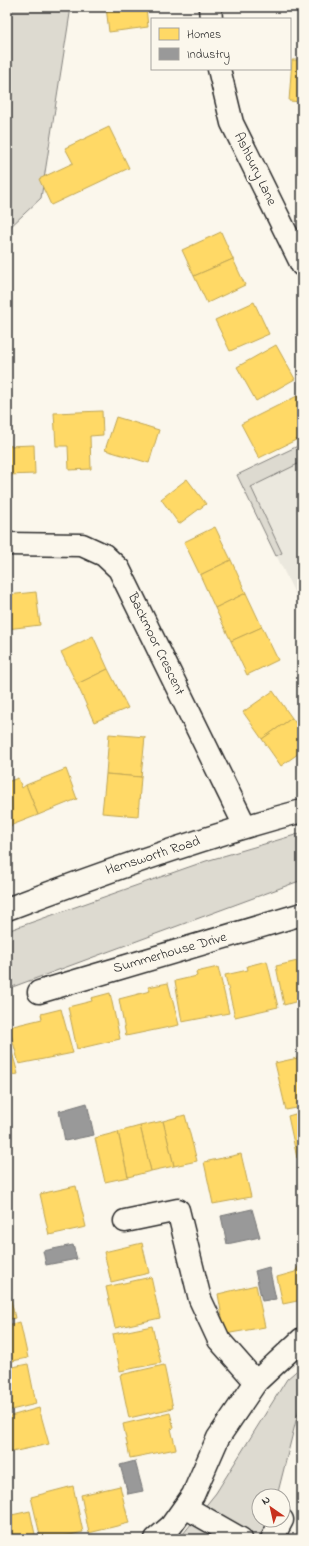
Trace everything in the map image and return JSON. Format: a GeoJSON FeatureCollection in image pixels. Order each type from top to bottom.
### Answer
{"type":"FeatureCollection","features":[{"type":"Feature","properties":{"kind":"street"},"geometry":{"type":"LineString","coordinates":[[210,7],[211,18]]}},
{"type":"Feature","properties":{"kind":"street","name":"Ashbury Lane"},"geometry":{"type":"LineString","coordinates":[[219,70],[232,123],[302,265]]}},
{"type":"Feature","properties":{"kind":"street","name":"Backmoor Crescent"},"geometry":{"type":"LineString","coordinates":[[7,544],[82,545],[104,555],[119,569],[245,826]]}},
{"type":"Feature","properties":{"kind":"street","name":"Hemsworth Road"},"geometry":{"type":"LineString","coordinates":[[7,909],[83,880],[245,826],[302,811]]}},
{"type":"Feature","properties":{"kind":"street","name":"Summerhouse Drive"},"geometry":{"type":"LineString","coordinates":[[39,992],[302,914]]}},
{"type":"Feature","properties":{"kind":"street"},"geometry":{"type":"LineString","coordinates":[[125,1220],[178,1210],[200,1299],[219,1340],[256,1382]]}},
{"type":"Feature","properties":{"kind":"street"},"geometry":{"type":"LineString","coordinates":[[156,1539],[171,1526],[193,1495],[218,1438],[256,1382],[302,1339]]}},
{"type":"Feature","properties":{"kind":"street"},"geometry":{"type":"LineString","coordinates":[[185,1506],[241,1539]]}},
{"type":"Feature","properties":{"kind":"street"},"geometry":{"type":"LineString","coordinates":[[272,1539],[278,1528]]}},
{"type":"Feature","properties":{"kind":"shaded area"},"geometry":{"type":"Polygon","coordinates":[[[7,7],[71,7],[41,198],[7,230],[7,7]]]}},
{"type":"Feature","properties":{"kind":"shaded area"},"geometry":{"type":"Polygon","coordinates":[[[302,444],[302,608],[237,475],[302,444]]]}},
{"type":"Feature","properties":{"kind":"shaded area"},"geometry":{"type":"Polygon","coordinates":[[[302,444],[302,462],[251,487],[282,553],[276,556],[237,475],[302,444]]]}},
{"type":"Feature","properties":{"kind":"shaded area"},"geometry":{"type":"Polygon","coordinates":[[[302,833],[302,880],[7,989],[7,931],[206,861],[302,833]]]}},
{"type":"Feature","properties":{"kind":"shaded area"},"geometry":{"type":"Polygon","coordinates":[[[302,1366],[302,1397],[279,1488],[251,1488],[251,1528],[269,1528],[266,1539],[179,1539],[216,1493],[287,1379],[302,1366]]]}},
{"type":"Feature","properties":{"kind":"building: Homes"},"geometry":{"type":"Polygon","coordinates":[[[106,7],[146,7],[148,27],[109,32],[106,7]]]}},
{"type":"Feature","properties":{"kind":"building: Homes"},"geometry":{"type":"Polygon","coordinates":[[[292,60],[302,60],[302,102],[289,101],[292,60]]]}},
{"type":"Feature","properties":{"kind":"building: Homes"},"geometry":{"type":"Polygon","coordinates":[[[109,127],[129,168],[51,205],[39,179],[73,163],[65,148],[109,127]]]}},
{"type":"Feature","properties":{"kind":"building: Homes"},"geometry":{"type":"Polygon","coordinates":[[[221,232],[233,259],[194,276],[182,250],[221,232]]]}},
{"type":"Feature","properties":{"kind":"building: Homes"},"geometry":{"type":"Polygon","coordinates":[[[233,259],[245,285],[207,303],[194,276],[233,259]]]}},
{"type":"Feature","properties":{"kind":"building: Homes"},"geometry":{"type":"Polygon","coordinates":[[[254,302],[269,334],[230,351],[215,320],[254,302]]]}},
{"type":"Feature","properties":{"kind":"building: Homes"},"geometry":{"type":"Polygon","coordinates":[[[276,345],[295,379],[256,401],[237,367],[276,345]]]}},
{"type":"Feature","properties":{"kind":"building: Homes"},"geometry":{"type":"Polygon","coordinates":[[[299,395],[302,400],[302,437],[259,458],[241,424],[299,395]]]}},
{"type":"Feature","properties":{"kind":"building: Homes"},"geometry":{"type":"Polygon","coordinates":[[[102,411],[103,435],[90,436],[91,469],[69,470],[68,446],[56,446],[54,413],[102,411]]]}},
{"type":"Feature","properties":{"kind":"building: Homes"},"geometry":{"type":"Polygon","coordinates":[[[116,417],[159,430],[149,463],[105,450],[116,417]]]}},
{"type":"Feature","properties":{"kind":"building: Homes"},"geometry":{"type":"Polygon","coordinates":[[[34,445],[35,474],[7,475],[7,446],[34,445]]]}},
{"type":"Feature","properties":{"kind":"building: Homes"},"geometry":{"type":"Polygon","coordinates":[[[187,479],[206,504],[179,524],[161,499],[187,479]]]}},
{"type":"Feature","properties":{"kind":"building: Homes"},"geometry":{"type":"Polygon","coordinates":[[[215,527],[231,560],[200,575],[184,542],[215,527]]]}},
{"type":"Feature","properties":{"kind":"building: Homes"},"geometry":{"type":"Polygon","coordinates":[[[231,560],[246,593],[215,608],[200,575],[231,560]]]}},
{"type":"Feature","properties":{"kind":"building: Homes"},"geometry":{"type":"Polygon","coordinates":[[[36,592],[40,625],[7,629],[7,595],[36,592]]]}},
{"type":"Feature","properties":{"kind":"building: Homes"},"geometry":{"type":"Polygon","coordinates":[[[246,593],[262,627],[231,641],[215,608],[246,593]]]}},
{"type":"Feature","properties":{"kind":"building: Homes"},"geometry":{"type":"Polygon","coordinates":[[[262,627],[278,660],[247,675],[231,641],[262,627]]]}},
{"type":"Feature","properties":{"kind":"building: Homes"},"geometry":{"type":"Polygon","coordinates":[[[93,636],[108,669],[77,684],[61,652],[93,636]]]}},
{"type":"Feature","properties":{"kind":"building: Homes"},"geometry":{"type":"Polygon","coordinates":[[[108,669],[128,708],[94,722],[77,684],[108,669]]]}},
{"type":"Feature","properties":{"kind":"building: Homes"},"geometry":{"type":"Polygon","coordinates":[[[273,691],[292,718],[262,739],[243,712],[273,691]]]}},
{"type":"Feature","properties":{"kind":"building: Homes"},"geometry":{"type":"Polygon","coordinates":[[[292,718],[302,732],[302,751],[281,766],[262,739],[292,718]]]}},
{"type":"Feature","properties":{"kind":"building: Homes"},"geometry":{"type":"Polygon","coordinates":[[[109,734],[145,737],[141,777],[106,774],[109,734]]]}},
{"type":"Feature","properties":{"kind":"building: Homes"},"geometry":{"type":"Polygon","coordinates":[[[66,769],[77,799],[38,815],[26,785],[66,769]]]}},
{"type":"Feature","properties":{"kind":"building: Homes"},"geometry":{"type":"Polygon","coordinates":[[[106,774],[141,777],[138,816],[102,813],[106,774]]]}},
{"type":"Feature","properties":{"kind":"building: Homes"},"geometry":{"type":"Polygon","coordinates":[[[18,778],[22,788],[26,785],[38,815],[7,827],[7,782],[18,778]]]}},
{"type":"Feature","properties":{"kind":"building: Homes"},"geometry":{"type":"Polygon","coordinates":[[[302,960],[302,1000],[284,1005],[276,966],[302,960]]]}},
{"type":"Feature","properties":{"kind":"building: Homes"},"geometry":{"type":"Polygon","coordinates":[[[267,961],[278,1007],[235,1017],[225,975],[248,970],[247,966],[267,961]]]}},
{"type":"Feature","properties":{"kind":"building: Homes"},"geometry":{"type":"Polygon","coordinates":[[[218,967],[229,1013],[182,1022],[175,981],[197,976],[196,972],[218,967]]]}},
{"type":"Feature","properties":{"kind":"building: Homes"},"geometry":{"type":"Polygon","coordinates":[[[168,983],[179,1025],[126,1036],[119,999],[150,991],[148,987],[168,983]]]}},
{"type":"Feature","properties":{"kind":"building: Homes"},"geometry":{"type":"Polygon","coordinates":[[[110,993],[120,1039],[77,1049],[68,1007],[92,1001],[91,998],[110,993]]]}},
{"type":"Feature","properties":{"kind":"building: Homes"},"geometry":{"type":"Polygon","coordinates":[[[61,1009],[73,1053],[19,1064],[9,1027],[42,1019],[41,1014],[61,1009]]]}},
{"type":"Feature","properties":{"kind":"building: Homes"},"geometry":{"type":"Polygon","coordinates":[[[7,1034],[18,1074],[7,1076],[7,1034]]]}},
{"type":"Feature","properties":{"kind":"building: Homes"},"geometry":{"type":"Polygon","coordinates":[[[302,1057],[302,1107],[286,1110],[275,1063],[302,1057]]]}},
{"type":"Feature","properties":{"kind":"building: Homes"},"geometry":{"type":"Polygon","coordinates":[[[302,1112],[302,1157],[297,1158],[288,1116],[302,1112]]]}},
{"type":"Feature","properties":{"kind":"building: Homes"},"geometry":{"type":"Polygon","coordinates":[[[185,1115],[197,1161],[174,1166],[163,1121],[185,1115]]]}},
{"type":"Feature","properties":{"kind":"building: Homes"},"geometry":{"type":"Polygon","coordinates":[[[163,1121],[174,1166],[151,1171],[140,1126],[163,1121]]]}},
{"type":"Feature","properties":{"kind":"building: Homes"},"geometry":{"type":"Polygon","coordinates":[[[140,1126],[151,1171],[128,1177],[118,1132],[140,1126]]]}},
{"type":"Feature","properties":{"kind":"building: Homes"},"geometry":{"type":"Polygon","coordinates":[[[118,1132],[128,1177],[105,1182],[95,1138],[118,1132]]]}},
{"type":"Feature","properties":{"kind":"building: Homes"},"geometry":{"type":"Polygon","coordinates":[[[241,1154],[251,1197],[213,1204],[204,1162],[241,1154]]]}},
{"type":"Feature","properties":{"kind":"building: Homes"},"geometry":{"type":"Polygon","coordinates":[[[76,1186],[86,1227],[49,1235],[40,1194],[76,1186]]]}},
{"type":"Feature","properties":{"kind":"building: Homes"},"geometry":{"type":"Polygon","coordinates":[[[142,1243],[149,1273],[111,1282],[104,1252],[142,1243]]]}},
{"type":"Feature","properties":{"kind":"building: Homes"},"geometry":{"type":"Polygon","coordinates":[[[302,1260],[302,1300],[283,1304],[277,1277],[295,1272],[302,1260]]]}},
{"type":"Feature","properties":{"kind":"building: Homes"},"geometry":{"type":"Polygon","coordinates":[[[151,1277],[160,1318],[115,1328],[106,1287],[151,1277]]]}},
{"type":"Feature","properties":{"kind":"building: Homes"},"geometry":{"type":"Polygon","coordinates":[[[7,1282],[15,1318],[7,1320],[7,1282]]]}},
{"type":"Feature","properties":{"kind":"building: Homes"},"geometry":{"type":"Polygon","coordinates":[[[256,1285],[265,1327],[225,1334],[218,1294],[256,1285]]]}},
{"type":"Feature","properties":{"kind":"building: Homes"},"geometry":{"type":"Polygon","coordinates":[[[20,1322],[28,1358],[7,1362],[7,1325],[20,1322]]]}},
{"type":"Feature","properties":{"kind":"building: Homes"},"geometry":{"type":"Polygon","coordinates":[[[152,1326],[161,1363],[120,1371],[113,1334],[152,1326]]]}},
{"type":"Feature","properties":{"kind":"building: Homes"},"geometry":{"type":"Polygon","coordinates":[[[28,1364],[36,1404],[7,1411],[7,1368],[28,1364]]]}},
{"type":"Feature","properties":{"kind":"building: Homes"},"geometry":{"type":"Polygon","coordinates":[[[164,1365],[173,1408],[129,1418],[120,1375],[164,1365]]]}},
{"type":"Feature","properties":{"kind":"building: Homes"},"geometry":{"type":"Polygon","coordinates":[[[39,1408],[49,1444],[7,1453],[7,1417],[39,1408]]]}},
{"type":"Feature","properties":{"kind":"building: Homes"},"geometry":{"type":"Polygon","coordinates":[[[170,1413],[174,1428],[171,1429],[176,1449],[130,1458],[123,1424],[170,1413]]]}},
{"type":"Feature","properties":{"kind":"building: Homes"},"geometry":{"type":"Polygon","coordinates":[[[73,1486],[83,1532],[52,1539],[41,1539],[31,1497],[73,1486]]]}},
{"type":"Feature","properties":{"kind":"building: Homes"},"geometry":{"type":"Polygon","coordinates":[[[120,1486],[129,1523],[89,1533],[81,1495],[120,1486]]]}},
{"type":"Feature","properties":{"kind":"building: Homes"},"geometry":{"type":"Polygon","coordinates":[[[30,1511],[36,1539],[7,1539],[7,1516],[30,1511]]]}},
{"type":"Feature","properties":{"kind":"building: Industry"},"geometry":{"type":"Polygon","coordinates":[[[87,1103],[94,1135],[65,1141],[59,1111],[87,1103]]]}},
{"type":"Feature","properties":{"kind":"building: Industry"},"geometry":{"type":"Polygon","coordinates":[[[252,1209],[260,1237],[227,1244],[221,1216],[252,1209]]]}},
{"type":"Feature","properties":{"kind":"building: Industry"},"geometry":{"type":"Polygon","coordinates":[[[73,1245],[77,1259],[46,1265],[43,1251],[73,1245]]]}},
{"type":"Feature","properties":{"kind":"building: Industry"},"geometry":{"type":"Polygon","coordinates":[[[269,1267],[276,1299],[262,1301],[255,1271],[269,1267]]]}},
{"type":"Feature","properties":{"kind":"building: Industry"},"geometry":{"type":"Polygon","coordinates":[[[135,1461],[143,1491],[128,1494],[120,1465],[135,1461]]]}}]}
